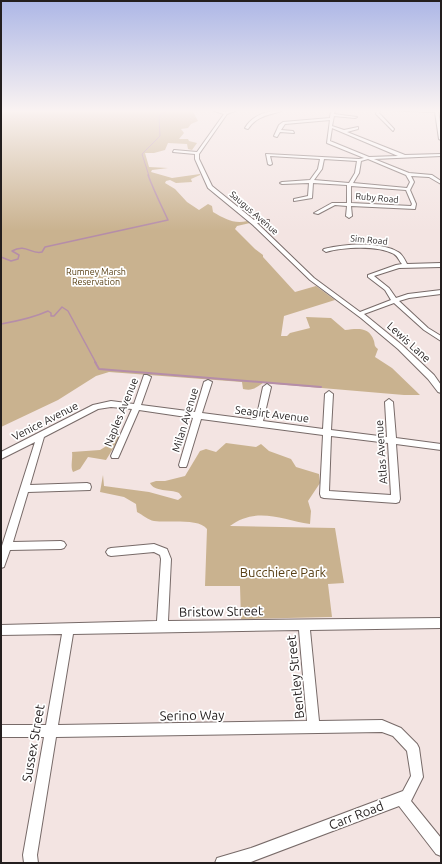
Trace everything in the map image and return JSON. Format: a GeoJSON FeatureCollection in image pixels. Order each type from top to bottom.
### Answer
{"type":"FeatureCollection","features":[{"type":"Feature","properties":{"kind":"street"},"geometry":{"type":"LineString","coordinates":[[174,151],[198,153],[200,150]]}},
{"type":"Feature","properties":{"kind":"street"},"geometry":{"type":"LineString","coordinates":[[348,150],[408,174],[424,175],[441,183]]}},
{"type":"Feature","properties":{"kind":"street"},"geometry":{"type":"LineString","coordinates":[[391,150],[407,157]]}},
{"type":"Feature","properties":{"kind":"street","name":"Saugus Avenue"},"geometry":{"type":"LineString","coordinates":[[198,153],[197,159],[210,187],[253,222],[312,279],[359,314]]}},
{"type":"Feature","properties":{"kind":"street"},"geometry":{"type":"LineString","coordinates":[[270,164],[267,155],[359,160],[367,158],[441,156]]}},
{"type":"Feature","properties":{"kind":"street"},"geometry":{"type":"LineString","coordinates":[[296,200],[310,198],[311,181],[320,169],[322,159]]}},
{"type":"Feature","properties":{"kind":"street"},"geometry":{"type":"LineString","coordinates":[[349,216],[350,184],[358,173],[359,160]]}},
{"type":"Feature","properties":{"kind":"street"},"geometry":{"type":"LineString","coordinates":[[282,183],[311,181],[408,189],[412,182],[408,174]]}},
{"type":"Feature","properties":{"kind":"street","name":"Ruby Road"},"geometry":{"type":"LineString","coordinates":[[316,213],[331,205],[349,204],[414,208],[414,204],[408,189]]}},
{"type":"Feature","properties":{"kind":"street"},"geometry":{"type":"LineString","coordinates":[[253,222],[267,221]]}},
{"type":"Feature","properties":{"kind":"street","name":"Sim Road"},"geometry":{"type":"LineString","coordinates":[[326,250],[339,247],[385,249],[397,254],[405,265]]}},
{"type":"Feature","properties":{"kind":"street"},"geometry":{"type":"LineString","coordinates":[[441,265],[398,266],[370,276],[387,289],[395,301],[426,329],[441,339]]}},
{"type":"Feature","properties":{"kind":"street"},"geometry":{"type":"LineString","coordinates":[[359,314],[421,293],[441,292]]}},
{"type":"Feature","properties":{"kind":"street","name":"Lewis Lane"},"geometry":{"type":"LineString","coordinates":[[359,314],[400,347],[432,377],[441,390]]}},
{"type":"Feature","properties":{"kind":"street","name":"Naples Avenue"},"geometry":{"type":"LineString","coordinates":[[115,456],[136,408],[147,377]]}},
{"type":"Feature","properties":{"kind":"street","name":"Milan Avenue"},"geometry":{"type":"LineString","coordinates":[[182,465],[208,382]]}},
{"type":"Feature","properties":{"kind":"street"},"geometry":{"type":"LineString","coordinates":[[259,423],[267,387]]}},
{"type":"Feature","properties":{"kind":"street"},"geometry":{"type":"LineString","coordinates":[[327,432],[329,394]]}},
{"type":"Feature","properties":{"kind":"street","name":"Atlas Avenue"},"geometry":{"type":"LineString","coordinates":[[327,432],[324,494],[395,499],[389,402]]}},
{"type":"Feature","properties":{"kind":"street","name":"Seagirt Avenue"},"geometry":{"type":"LineString","coordinates":[[100,406],[111,404],[441,447]]}},
{"type":"Feature","properties":{"kind":"street","name":"Venice Avenue"},"geometry":{"type":"LineString","coordinates":[[1,456],[100,406]]}},
{"type":"Feature","properties":{"kind":"street"},"geometry":{"type":"LineString","coordinates":[[1,564],[41,435]]}},
{"type":"Feature","properties":{"kind":"street"},"geometry":{"type":"LineString","coordinates":[[24,488],[87,487]]}},
{"type":"Feature","properties":{"kind":"street"},"geometry":{"type":"LineString","coordinates":[[7,546],[61,545]]}},
{"type":"Feature","properties":{"kind":"street"},"geometry":{"type":"LineString","coordinates":[[111,552],[154,548],[164,552],[166,559],[162,626]]}},
{"type":"Feature","properties":{"kind":"street","name":"Bristow Street"},"geometry":{"type":"LineString","coordinates":[[1,630],[162,626],[441,623]]}},
{"type":"Feature","properties":{"kind":"street","name":"Bentley Street"},"geometry":{"type":"LineString","coordinates":[[304,625],[314,727]]}},
{"type":"Feature","properties":{"kind":"street","name":"Sussex Street"},"geometry":{"type":"LineString","coordinates":[[31,863],[30,855],[68,629]]}},
{"type":"Feature","properties":{"kind":"street","name":"Serino Way"},"geometry":{"type":"LineString","coordinates":[[1,731],[384,726]]}},
{"type":"Feature","properties":{"kind":"street","name":"Carr Road"},"geometry":{"type":"LineString","coordinates":[[222,863],[251,855],[407,796],[417,777],[413,748],[397,732],[384,726]]}},
{"type":"Feature","properties":{"kind":"street"},"geometry":{"type":"LineString","coordinates":[[401,798],[441,849]]}},
{"type":"Feature","properties":{"kind":"green space","name":"Rumney Marsh Reservation"},"geometry":{"type":"Polygon","coordinates":[[[1,150],[164,150],[154,153],[145,153],[149,167],[168,168],[152,170],[151,172],[172,178],[200,174],[191,179],[192,182],[176,183],[170,180],[166,181],[165,183],[175,189],[187,202],[199,210],[208,204],[212,206],[213,212],[226,219],[238,222],[247,221],[250,223],[237,226],[235,229],[263,255],[263,257],[295,292],[316,286],[335,300],[284,316],[281,336],[287,336],[290,333],[310,328],[306,317],[331,318],[345,330],[358,329],[366,331],[372,336],[375,346],[378,349],[375,357],[392,368],[420,395],[404,395],[263,383],[254,389],[246,390],[243,389],[242,382],[109,372],[96,376],[58,400],[1,427],[1,150]]]}},
{"type":"Feature","properties":{"kind":"green space"},"geometry":{"type":"Polygon","coordinates":[[[122,434],[106,460],[88,457],[80,469],[73,472],[72,452],[100,450],[122,434]]]}},
{"type":"Feature","properties":{"kind":"green space","name":"Bucchiere Park"},"geometry":{"type":"Polygon","coordinates":[[[226,443],[256,447],[261,444],[269,451],[291,459],[296,467],[319,474],[320,483],[308,501],[311,511],[310,524],[270,516],[260,516],[240,520],[230,526],[335,528],[344,583],[328,584],[332,617],[241,619],[240,586],[205,586],[207,529],[197,523],[148,519],[137,512],[136,504],[124,497],[100,492],[103,475],[104,486],[149,492],[178,500],[182,497],[179,493],[155,488],[150,483],[185,476],[200,451],[206,449],[216,452],[226,443]]]}},
{"type":"Feature","properties":{"kind":"waterway"},"geometry":{"type":"LineString","coordinates":[[146,150],[142,154],[149,176]]}},
{"type":"Feature","properties":{"kind":"waterway"},"geometry":{"type":"LineString","coordinates":[[1,257],[11,261],[18,259],[19,255],[12,251],[17,249],[21,248],[35,252],[42,252],[45,247],[168,220],[148,175]]}},
{"type":"Feature","properties":{"kind":"waterway"},"geometry":{"type":"LineString","coordinates":[[1,324],[37,316],[48,311],[51,313],[51,316],[54,316],[62,307],[68,311],[96,363]]}},
{"type":"Feature","properties":{"kind":"waterway"},"geometry":{"type":"LineString","coordinates":[[95,362],[99,369],[321,387]]}}]}
